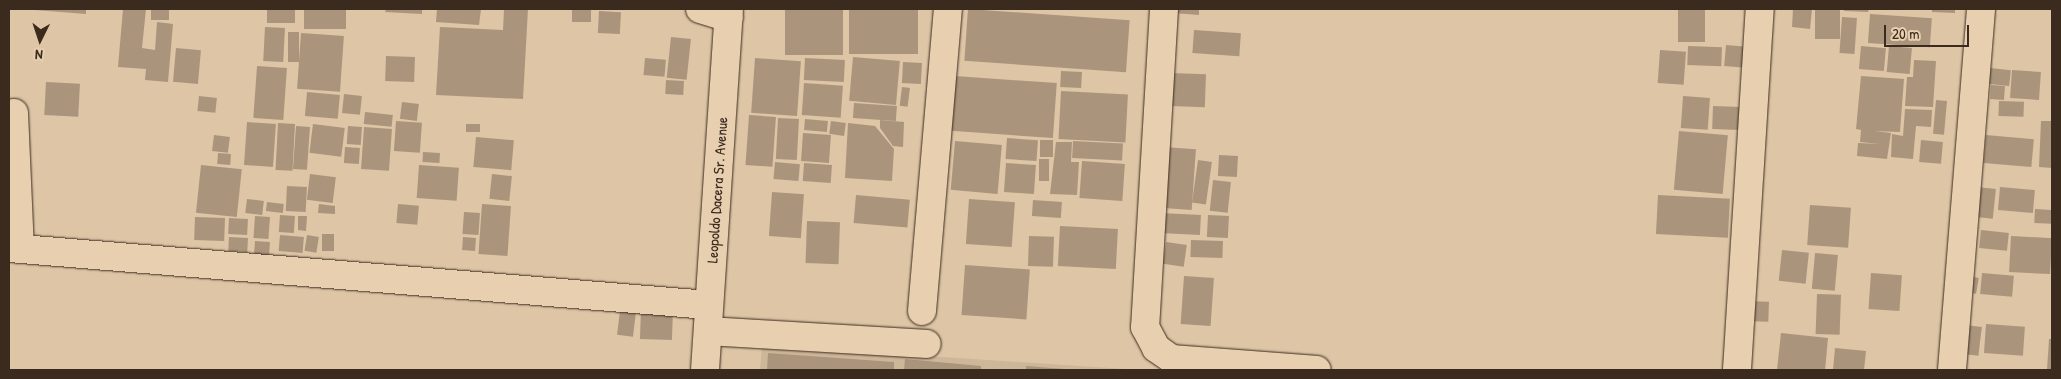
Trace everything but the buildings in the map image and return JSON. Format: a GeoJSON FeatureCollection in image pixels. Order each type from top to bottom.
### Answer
{"type":"FeatureCollection","features":[{"type":"Feature","properties":{"kind":"street"},"geometry":{"type":"LineString","coordinates":[[700,9],[729,13]]}},
{"type":"Feature","properties":{"kind":"street"},"geometry":{"type":"LineString","coordinates":[[922,311],[948,9]]}},
{"type":"Feature","properties":{"kind":"street"},"geometry":{"type":"LineString","coordinates":[[1164,9],[1145,327],[1156,348],[1172,359],[1317,370]]}},
{"type":"Feature","properties":{"kind":"street"},"geometry":{"type":"LineString","coordinates":[[1737,370],[1760,9]]}},
{"type":"Feature","properties":{"kind":"street"},"geometry":{"type":"LineString","coordinates":[[1952,370],[1980,9]]}},
{"type":"Feature","properties":{"kind":"street","name":"Leopoldo Dacera Sr. Avenue"},"geometry":{"type":"LineString","coordinates":[[705,370],[729,13]]}},
{"type":"Feature","properties":{"kind":"street"},"geometry":{"type":"LineString","coordinates":[[14,114],[14,248],[438,285],[927,344]]}},
{"type":"Feature","properties":{"kind":"shaded area"},"geometry":{"type":"Polygon","coordinates":[[[762,345],[1140,370],[760,370],[762,345]]]}}]}
